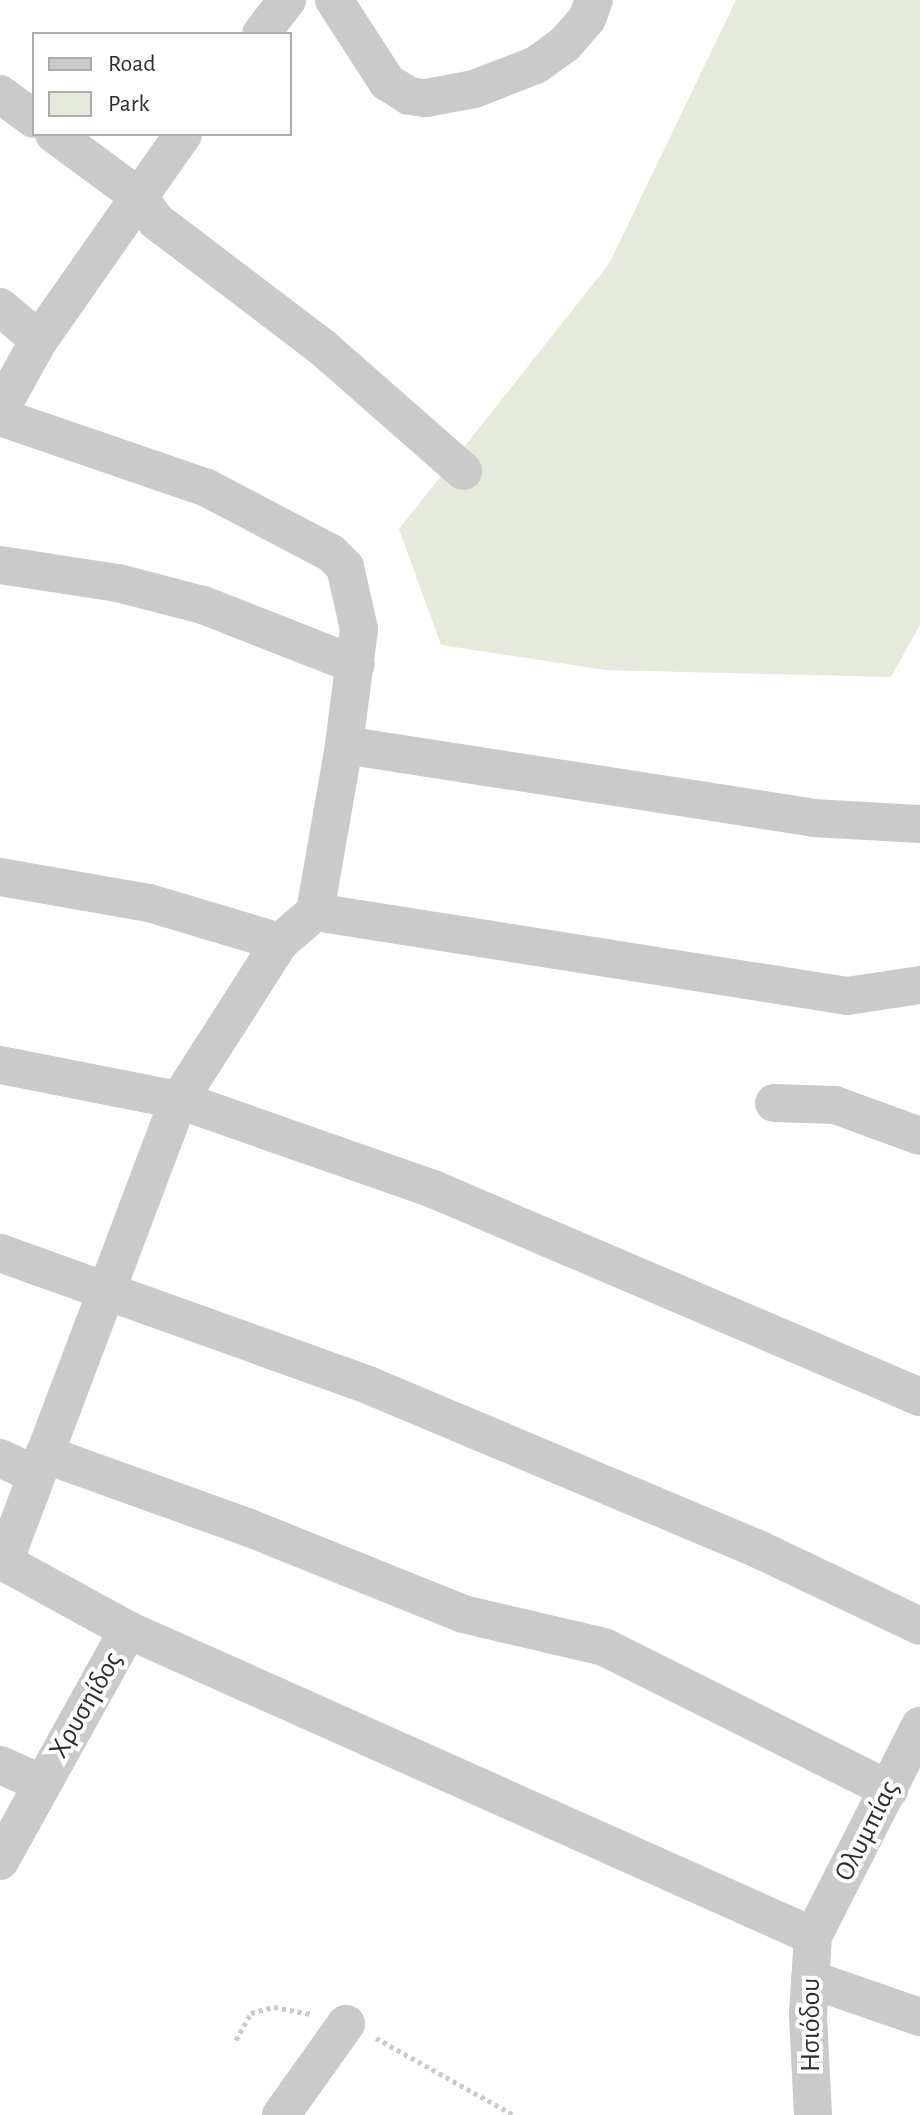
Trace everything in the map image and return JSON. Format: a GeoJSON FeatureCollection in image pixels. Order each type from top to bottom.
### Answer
{"type":"FeatureCollection","features":[{"type":"Feature","properties":{"kind":"street"},"geometry":{"type":"LineString","coordinates":[[263,32],[287,0]]}},
{"type":"Feature","properties":{"kind":"street"},"geometry":{"type":"LineString","coordinates":[[334,0],[387,82],[409,96],[426,98],[474,89],[536,65],[565,44],[587,19],[594,0]]}},
{"type":"Feature","properties":{"kind":"street"},"geometry":{"type":"LineString","coordinates":[[0,94],[32,118]]}},
{"type":"Feature","properties":{"kind":"street"},"geometry":{"type":"LineString","coordinates":[[57,136],[138,196],[156,221],[322,347],[463,471]]}},
{"type":"Feature","properties":{"kind":"street"},"geometry":{"type":"LineString","coordinates":[[0,410],[39,340],[182,136]]}},
{"type":"Feature","properties":{"kind":"street"},"geometry":{"type":"LineString","coordinates":[[0,307],[39,340]]}},
{"type":"Feature","properties":{"kind":"street"},"geometry":{"type":"LineString","coordinates":[[0,417],[207,488],[331,553],[345,567],[353,589],[359,629],[344,745],[315,912],[280,942],[179,1100],[104,1287],[2,1561]]}},
{"type":"Feature","properties":{"kind":"street"},"geometry":{"type":"LineString","coordinates":[[0,565],[118,583],[203,605],[356,665]]}},
{"type":"Feature","properties":{"kind":"street"},"geometry":{"type":"LineString","coordinates":[[344,745],[813,818],[920,824]]}},
{"type":"Feature","properties":{"kind":"street"},"geometry":{"type":"LineString","coordinates":[[0,877],[149,903],[280,942]]}},
{"type":"Feature","properties":{"kind":"street"},"geometry":{"type":"LineString","coordinates":[[315,912],[847,996],[920,985]]}},
{"type":"Feature","properties":{"kind":"street"},"geometry":{"type":"LineString","coordinates":[[0,1065],[179,1100],[433,1189],[920,1397]]}},
{"type":"Feature","properties":{"kind":"street"},"geometry":{"type":"LineString","coordinates":[[774,1103],[835,1105],[920,1136]]}},
{"type":"Feature","properties":{"kind":"street"},"geometry":{"type":"LineString","coordinates":[[0,1253],[104,1287],[368,1385],[584,1474],[920,1626]]}},
{"type":"Feature","properties":{"kind":"street"},"geometry":{"type":"LineString","coordinates":[[0,1458],[40,1464],[247,1527],[463,1614],[604,1647],[889,1790]]}},
{"type":"Feature","properties":{"kind":"street","name":"Χρυσηίδος"},"geometry":{"type":"LineString","coordinates":[[0,1861],[128,1630],[2,1561]]}},
{"type":"Feature","properties":{"kind":"street"},"geometry":{"type":"LineString","coordinates":[[128,1630],[813,1936]]}},
{"type":"Feature","properties":{"kind":"street","name":"Ολυμπίας"},"geometry":{"type":"LineString","coordinates":[[813,1936],[916,1742]]}},
{"type":"Feature","properties":{"kind":"street"},"geometry":{"type":"LineString","coordinates":[[0,1765],[41,1783]]}},
{"type":"Feature","properties":{"kind":"street","name":"Ησιόδου"},"geometry":{"type":"LineString","coordinates":[[813,1936],[810,1979],[813,2115]]}},
{"type":"Feature","properties":{"kind":"street"},"geometry":{"type":"LineString","coordinates":[[810,1979],[920,2017]]}},
{"type":"Feature","properties":{"kind":"street"},"geometry":{"type":"LineString","coordinates":[[281,2115],[346,2024]]}},
{"type":"Feature","properties":{"kind":"green space"},"geometry":{"type":"Polygon","coordinates":[[[736,0],[920,0],[920,625],[891,677],[606,670],[441,645],[399,529],[609,264],[736,0]]]}}]}
